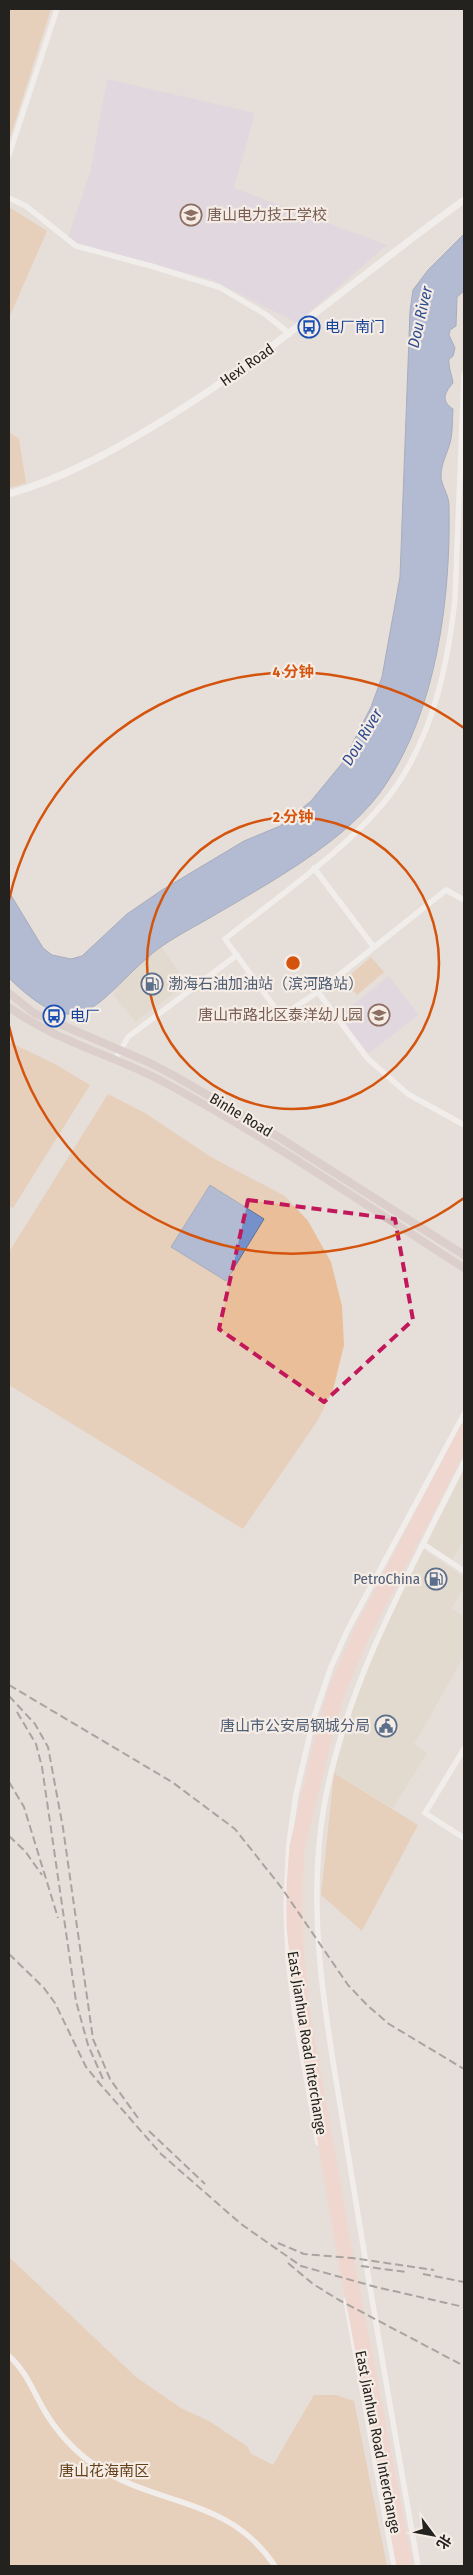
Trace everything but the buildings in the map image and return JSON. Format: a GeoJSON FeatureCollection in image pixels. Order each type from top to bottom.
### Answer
{"type":"FeatureCollection","features":[{"type":"Feature","properties":{"kind":"main road","name":"Binhe Road"},"geometry":{"type":"LineString","coordinates":[[9,993],[34,1014],[120,1050],[175,1076],[261,1126],[464,1255]]}},
{"type":"Feature","properties":{"kind":"main road","name":"Binhe Road"},"geometry":{"type":"LineString","coordinates":[[9,1007],[31,1023],[158,1079],[264,1140],[464,1268]]}},
{"type":"Feature","properties":{"kind":"main road","name":"East Jianhua Road Interchange"},"geometry":{"type":"LineString","coordinates":[[402,2566],[346,2277],[300,2013],[291,1926],[291,1886],[296,1836],[319,1738],[333,1689],[357,1634],[464,1428]]}},
{"type":"Feature","properties":{"kind":"main road","name":"East Jianhua Road Interchange"},"geometry":{"type":"LineString","coordinates":[[409,2566],[351,2268],[306,2015],[300,1951],[298,1894],[300,1849],[328,1732],[341,1691],[365,1636],[464,1444]]}},
{"type":"Feature","properties":{"kind":"street"},"geometry":{"type":"LineString","coordinates":[[9,155],[57,9]]}},
{"type":"Feature","properties":{"kind":"street"},"geometry":{"type":"LineString","coordinates":[[9,198],[26,206],[76,246],[151,266],[218,287],[265,314],[290,334]]}},
{"type":"Feature","properties":{"kind":"street","name":"Hexi Road"},"geometry":{"type":"LineString","coordinates":[[9,494],[67,474],[129,441],[199,399],[290,334],[464,200]]}},
{"type":"Feature","properties":{"kind":"street"},"geometry":{"type":"LineString","coordinates":[[464,374],[461,561],[451,634],[436,702],[420,745],[401,780],[383,804],[361,828],[225,940],[281,1016],[318,992],[373,946],[446,890],[464,900]]}},
{"type":"Feature","properties":{"kind":"street"},"geometry":{"type":"LineString","coordinates":[[314,868],[373,946]]}},
{"type":"Feature","properties":{"kind":"street"},"geometry":{"type":"LineString","coordinates":[[115,1060],[128,1037],[237,955]]}},
{"type":"Feature","properties":{"kind":"street"},"geometry":{"type":"LineString","coordinates":[[318,992],[368,1059],[408,1094],[464,1125]]}},
{"type":"Feature","properties":{"kind":"street"},"geometry":{"type":"LineString","coordinates":[[394,2566],[295,2015],[288,1959],[286,1903],[289,1851],[296,1794],[306,1744],[331,1667],[348,1629],[464,1414]]}},
{"type":"Feature","properties":{"kind":"street"},"geometry":{"type":"LineString","coordinates":[[418,2566],[378,2339],[324,2002],[317,1916],[324,1808],[343,1732],[368,1659],[464,1462]]}},
{"type":"Feature","properties":{"kind":"street"},"geometry":{"type":"LineString","coordinates":[[423,1544],[464,1571]]}},
{"type":"Feature","properties":{"kind":"street"},"geometry":{"type":"LineString","coordinates":[[464,1749],[425,1812],[464,1838]]}},
{"type":"Feature","properties":{"kind":"street"},"geometry":{"type":"LineString","coordinates":[[9,2356],[24,2372],[57,2431],[75,2450],[96,2466],[124,2481],[204,2509],[229,2520],[247,2533],[263,2549],[275,2566]]}},
{"type":"Feature","properties":{"kind":"highlighted area"},"geometry":{"type":"Polygon","coordinates":[[[248,1200],[395,1219],[413,1320],[324,1402],[219,1329],[248,1200]]]}},
{"type":"Feature","properties":{"kind":"shaded area","name":"唐山电力技工学校"},"geometry":{"type":"Polygon","coordinates":[[[107,79],[255,113],[234,188],[387,245],[297,323],[210,279],[66,243],[90,173],[107,79]]]}},
{"type":"Feature","properties":{"kind":"shaded area","name":"渤海石油加油站（滨河路站）"},"geometry":{"type":"Polygon","coordinates":[[[161,947],[187,983],[136,1022],[113,995],[117,985],[161,947]]]}},
{"type":"Feature","properties":{"kind":"shaded area","name":"唐山市路北区泰洋幼儿园"},"geometry":{"type":"Polygon","coordinates":[[[389,976],[419,1015],[368,1054],[339,1016],[389,976]]]}},
{"type":"Feature","properties":{"kind":"shaded area"},"geometry":{"type":"Polygon","coordinates":[[[464,1470],[464,1540],[452,1560],[427,1543],[464,1470]]]}},
{"type":"Feature","properties":{"kind":"shaded area"},"geometry":{"type":"Polygon","coordinates":[[[423,1549],[464,1577],[464,1588],[451,1608],[464,1617],[464,1656],[414,1744],[427,1753],[393,1808],[334,1773],[353,1707],[374,1650],[423,1549]]]}},
{"type":"Feature","properties":{"kind":"green space"},"geometry":{"type":"Polygon","coordinates":[[[9,9],[51,9],[9,141],[9,9]]]}},
{"type":"Feature","properties":{"kind":"green space"},"geometry":{"type":"Polygon","coordinates":[[[9,207],[47,231],[9,318],[9,207]]]}},
{"type":"Feature","properties":{"kind":"green space"},"geometry":{"type":"Polygon","coordinates":[[[9,432],[19,439],[26,483],[9,488],[9,432]]]}},
{"type":"Feature","properties":{"kind":"green space"},"geometry":{"type":"Polygon","coordinates":[[[371,957],[384,972],[357,995],[344,980],[371,957]]]}},
{"type":"Feature","properties":{"kind":"green space"},"geometry":{"type":"Polygon","coordinates":[[[9,1042],[55,1064],[90,1085],[13,1208],[9,1206],[9,1042]]]}},
{"type":"Feature","properties":{"kind":"green space"},"geometry":{"type":"Polygon","coordinates":[[[108,1094],[145,1113],[211,1157],[285,1196],[308,1221],[331,1262],[342,1306],[344,1345],[333,1390],[318,1420],[243,1529],[9,1385],[9,1252],[108,1094]]]}},
{"type":"Feature","properties":{"kind":"green space"},"geometry":{"type":"Polygon","coordinates":[[[334,1773],[418,1825],[362,1931],[321,1895],[334,1773]]]}},
{"type":"Feature","properties":{"kind":"green space","name":"唐山花海南区"},"geometry":{"type":"Polygon","coordinates":[[[9,2257],[136,2377],[181,2408],[209,2421],[248,2447],[250,2453],[273,2465],[314,2395],[336,2395],[354,2401],[387,2566],[9,2566],[9,2257]]]}},
{"type":"Feature","properties":{"kind":"water","name":"Dou River"},"geometry":{"type":"Polygon","coordinates":[[[464,234],[464,291],[457,297],[456,326],[450,330],[449,335],[455,348],[453,356],[449,359],[453,383],[445,397],[449,406],[453,409],[451,439],[441,472],[442,483],[449,505],[447,577],[443,614],[428,688],[417,723],[402,757],[378,795],[358,818],[342,832],[298,865],[158,949],[104,999],[89,1009],[73,1014],[55,1011],[34,1000],[9,978],[9,892],[43,948],[52,955],[71,959],[82,956],[127,914],[162,890],[244,841],[280,826],[311,801],[343,762],[371,707],[382,677],[400,577],[410,311],[413,290],[428,270],[464,234]]]}},
{"type":"Feature","properties":{"kind":"water"},"geometry":{"type":"Polygon","coordinates":[[[210,1185],[264,1219],[226,1281],[171,1247],[210,1185]]]}},
{"type":"Feature","properties":{"kind":"railway"},"geometry":{"type":"LineString","coordinates":[[9,1685],[172,1782],[235,1829],[281,1887],[348,1985],[368,2006],[389,2024],[464,2069]]}},
{"type":"Feature","properties":{"kind":"railway"},"geometry":{"type":"LineString","coordinates":[[9,1696],[35,1724],[48,1747],[63,1828],[93,2039],[110,2079],[138,2118]]}},
{"type":"Feature","properties":{"kind":"railway"},"geometry":{"type":"LineString","coordinates":[[17,1712],[36,1744],[42,1767],[76,2001],[88,2045],[103,2079]]}},
{"type":"Feature","properties":{"kind":"railway"},"geometry":{"type":"LineString","coordinates":[[9,1782],[24,1807],[58,1918]]}},
{"type":"Feature","properties":{"kind":"railway"},"geometry":{"type":"LineString","coordinates":[[9,1836],[25,1851],[42,1875]]}},
{"type":"Feature","properties":{"kind":"railway"},"geometry":{"type":"LineString","coordinates":[[9,1954],[44,1988],[55,2003],[86,2067],[100,2084],[161,2154],[241,2224],[301,2266],[376,2287],[464,2307]]}},
{"type":"Feature","properties":{"kind":"railway"},"geometry":{"type":"LineString","coordinates":[[149,2131],[205,2184]]}},
{"type":"Feature","properties":{"kind":"railway"},"geometry":{"type":"LineString","coordinates":[[278,2243],[304,2254],[352,2258],[434,2270]]}},
{"type":"Feature","properties":{"kind":"railway"},"geometry":{"type":"LineString","coordinates":[[288,2263],[313,2284],[339,2300],[464,2366]]}},
{"type":"Feature","properties":{"kind":"railway"},"geometry":{"type":"LineString","coordinates":[[361,2266],[406,2272]]}},
{"type":"Feature","properties":{"kind":"railway"},"geometry":{"type":"LineString","coordinates":[[423,2274],[464,2282]]}},
{"type":"Feature","properties":{"kind":"place","name":"唐山电力技工学校"},"geometry":{"type":"Point","coordinates":[191,215]}},
{"type":"Feature","properties":{"kind":"place","name":"电厂南门"},"geometry":{"type":"Point","coordinates":[309,327]}},
{"type":"Feature","properties":{"kind":"place","name":"渤海石油加油站（滨河路站）"},"geometry":{"type":"Point","coordinates":[152,984]}},
{"type":"Feature","properties":{"kind":"place","name":"唐山市路北区泰洋幼儿园"},"geometry":{"type":"Point","coordinates":[379,1015]}},
{"type":"Feature","properties":{"kind":"place","name":"电厂"},"geometry":{"type":"Point","coordinates":[54,1016]}},
{"type":"Feature","properties":{"kind":"place","name":"PetroChina"},"geometry":{"type":"Point","coordinates":[436,1579]}},
{"type":"Feature","properties":{"kind":"place","name":"唐山市公安局钢城分局"},"geometry":{"type":"Point","coordinates":[386,1726]}}]}
